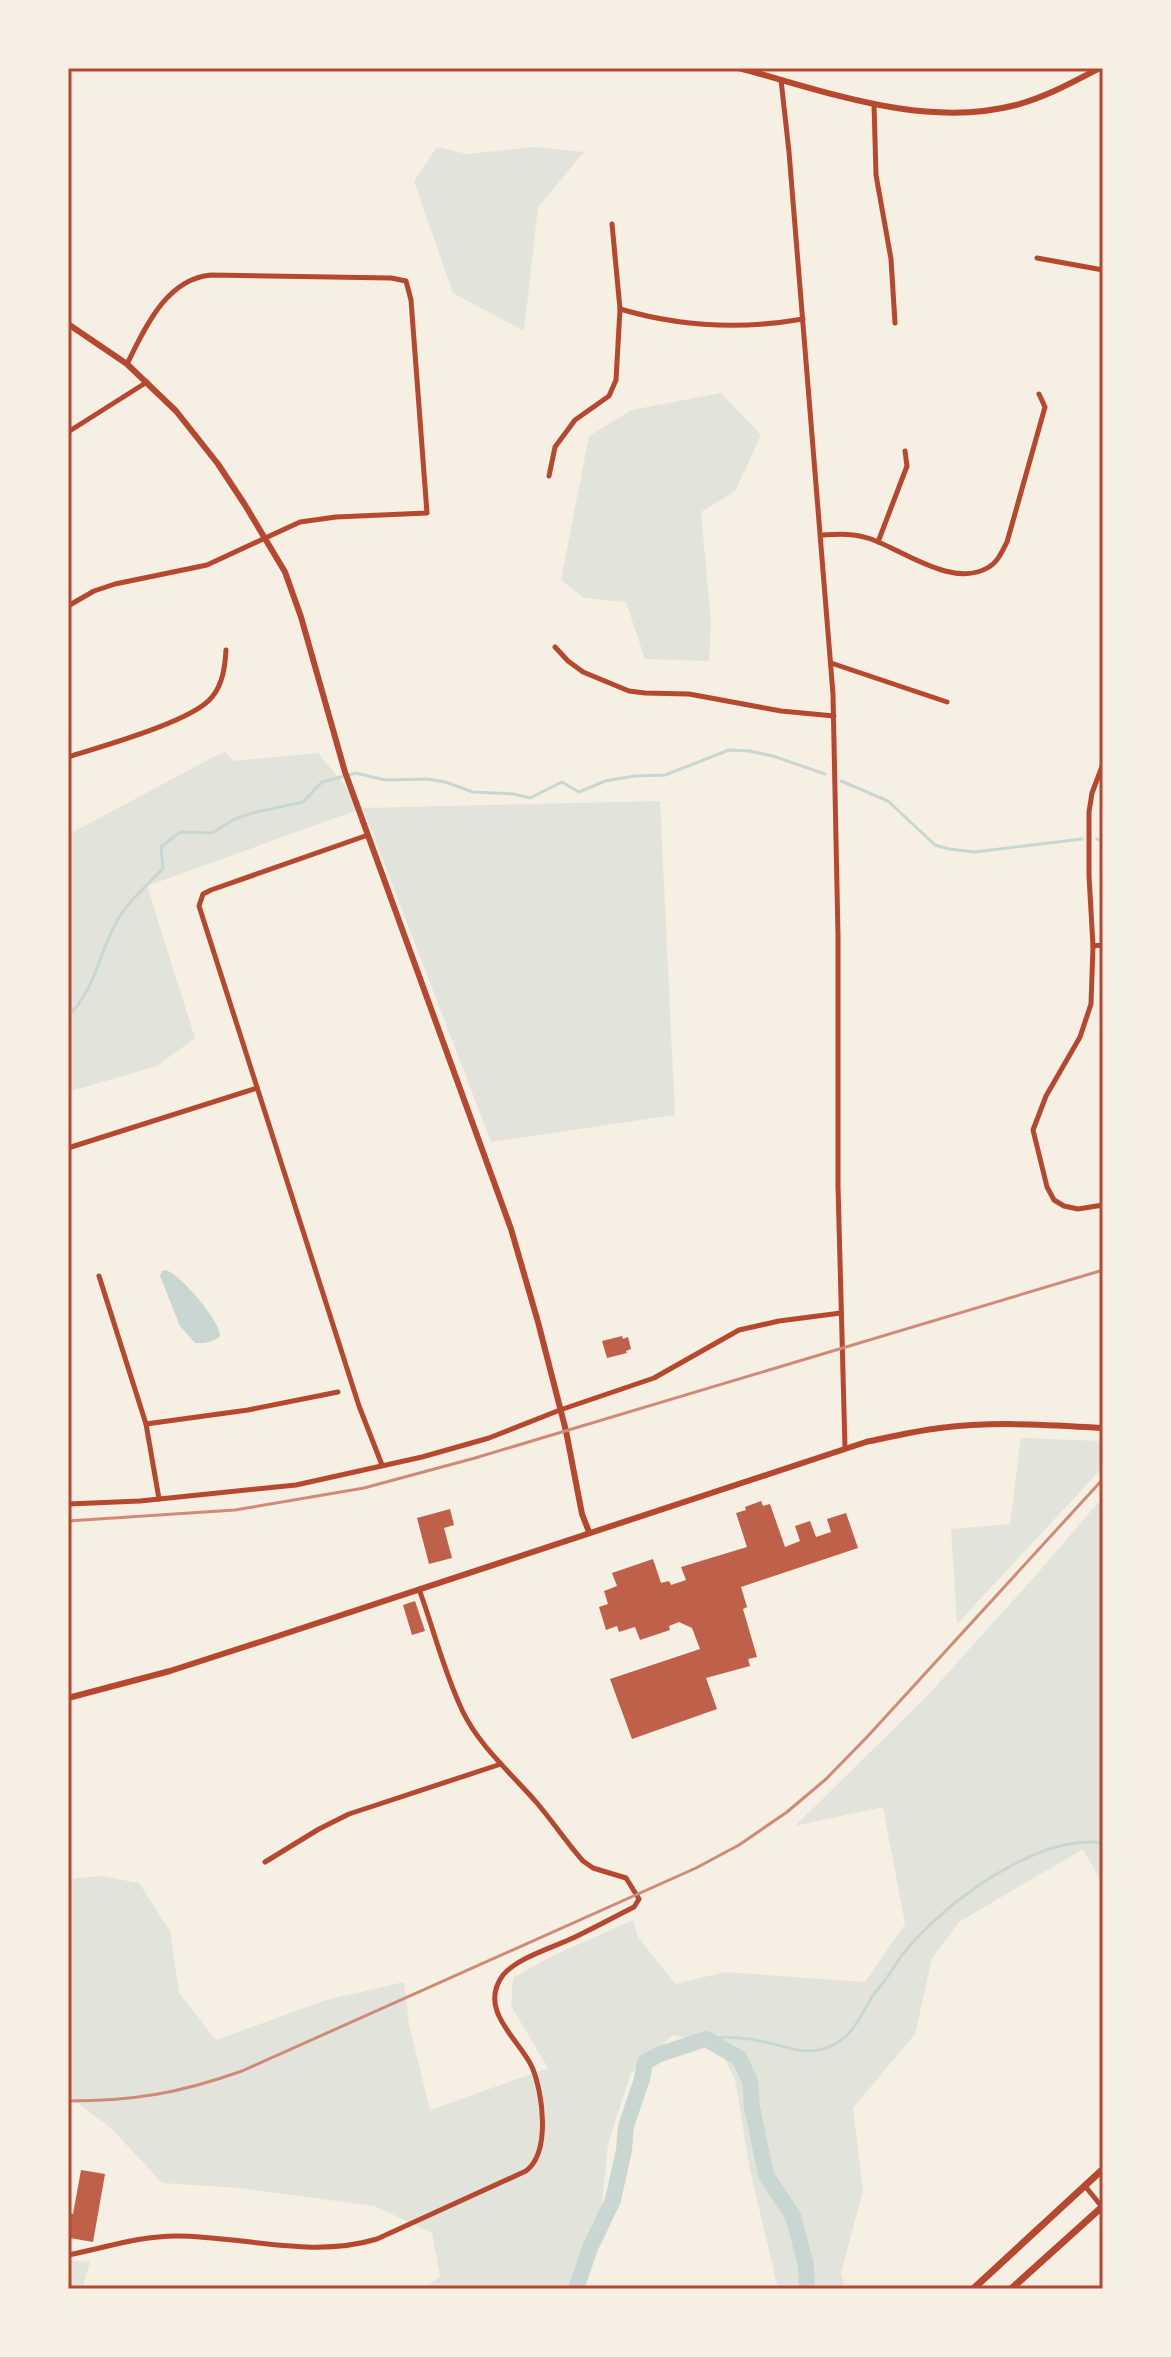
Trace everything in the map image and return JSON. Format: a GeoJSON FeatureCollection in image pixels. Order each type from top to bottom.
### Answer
{"type":"FeatureCollection","features":[{"type":"Feature","properties":{"kind":"main road"},"geometry":{"type":"LineString","coordinates":[[973,2289],[1103,2169]]}},
{"type":"Feature","properties":{"kind":"main road"},"geometry":{"type":"LineString","coordinates":[[1011,2289],[1103,2207]]}},
{"type":"Feature","properties":{"kind":"street"},"geometry":{"type":"LineString","coordinates":[[739,68],[874,104],[949,112],[1004,108],[1042,97],[1100,68]]}},
{"type":"Feature","properties":{"kind":"street"},"geometry":{"type":"LineString","coordinates":[[781,79],[834,716],[845,1448]]}},
{"type":"Feature","properties":{"kind":"street"},"geometry":{"type":"LineString","coordinates":[[874,104],[876,175],[891,259],[895,323]]}},
{"type":"Feature","properties":{"kind":"street"},"geometry":{"type":"LineString","coordinates":[[549,476],[555,447],[575,420],[609,396],[614,388],[618,369],[620,309],[612,224]]}},
{"type":"Feature","properties":{"kind":"street"},"geometry":{"type":"LineString","coordinates":[[1037,258],[1103,270]]}},
{"type":"Feature","properties":{"kind":"street"},"geometry":{"type":"LineString","coordinates":[[68,606],[94,591],[115,584],[225,559],[290,525],[310,519],[427,513],[411,300],[406,281],[391,278],[211,275],[193,278],[177,288],[159,307],[127,364]]}},
{"type":"Feature","properties":{"kind":"street"},"geometry":{"type":"LineString","coordinates":[[620,309],[700,326],[758,325],[803,319]]}},
{"type":"Feature","properties":{"kind":"street"},"geometry":{"type":"LineString","coordinates":[[68,324],[127,364],[176,411],[204,446],[285,572],[296,598],[351,790],[511,1229],[526,1277],[560,1410],[582,1514],[589,1532]]}},
{"type":"Feature","properties":{"kind":"street"},"geometry":{"type":"LineString","coordinates":[[68,432],[147,382]]}},
{"type":"Feature","properties":{"kind":"street"},"geometry":{"type":"LineString","coordinates":[[821,535],[852,534],[959,575],[988,568],[1007,542],[1045,407],[1039,394]]}},
{"type":"Feature","properties":{"kind":"street"},"geometry":{"type":"LineString","coordinates":[[878,542],[907,466],[905,451]]}},
{"type":"Feature","properties":{"kind":"street"},"geometry":{"type":"LineString","coordinates":[[555,647],[583,672],[629,691],[689,694],[781,711],[834,716]]}},
{"type":"Feature","properties":{"kind":"street"},"geometry":{"type":"LineString","coordinates":[[68,757],[184,718],[202,707],[218,688],[226,650]]}},
{"type":"Feature","properties":{"kind":"street"},"geometry":{"type":"LineString","coordinates":[[831,663],[947,702]]}},
{"type":"Feature","properties":{"kind":"street"},"geometry":{"type":"LineString","coordinates":[[1103,764],[1092,793],[1089,812],[1093,988],[1087,1019],[1046,1096],[1033,1130],[1047,1187],[1054,1200],[1078,1209],[1103,1205]]}},
{"type":"Feature","properties":{"kind":"street"},"geometry":{"type":"LineString","coordinates":[[368,835],[211,890],[203,894],[199,901],[359,1406],[382,1465]]}},
{"type":"Feature","properties":{"kind":"street"},"geometry":{"type":"LineString","coordinates":[[1093,946],[1103,945]]}},
{"type":"Feature","properties":{"kind":"street"},"geometry":{"type":"LineString","coordinates":[[68,1148],[257,1088]]}},
{"type":"Feature","properties":{"kind":"street"},"geometry":{"type":"LineString","coordinates":[[99,1276],[146,1424],[159,1499]]}},
{"type":"Feature","properties":{"kind":"street"},"geometry":{"type":"LineString","coordinates":[[68,1504],[110,1504],[296,1485],[340,1477],[489,1438],[654,1378],[739,1330],[841,1313]]}},
{"type":"Feature","properties":{"kind":"street"},"geometry":{"type":"LineString","coordinates":[[146,1424],[248,1410],[338,1392]]}},
{"type":"Feature","properties":{"kind":"street"},"geometry":{"type":"LineString","coordinates":[[68,1698],[170,1671],[845,1448],[904,1434],[965,1425],[1026,1423],[1103,1428]]}},
{"type":"Feature","properties":{"kind":"street"},"geometry":{"type":"LineString","coordinates":[[68,2255],[151,2236],[191,2236],[324,2248],[358,2244],[377,2239],[526,2171],[537,2160],[541,2147],[540,2092],[530,2064],[501,2022],[496,2005],[501,1978],[530,1957],[634,1907],[639,1899],[626,1878],[593,1868],[583,1861],[464,1715],[419,1589]]}},
{"type":"Feature","properties":{"kind":"street"},"geometry":{"type":"LineString","coordinates":[[265,1862],[349,1814],[501,1764]]}},
{"type":"Feature","properties":{"kind":"street"},"geometry":{"type":"LineString","coordinates":[[1085,2186],[1103,2207]]}},
{"type":"Feature","properties":{"kind":"shaded area"},"geometry":{"type":"Polygon","coordinates":[[[437,147],[467,154],[535,147],[584,152],[538,207],[524,331],[453,293],[414,181],[437,147]]]}},
{"type":"Feature","properties":{"kind":"shaded area"},"geometry":{"type":"Polygon","coordinates":[[[721,393],[761,435],[735,491],[701,512],[711,622],[709,661],[645,659],[626,602],[584,598],[561,580],[589,436],[632,410],[721,393]]]}},
{"type":"Feature","properties":{"kind":"shaded area"},"geometry":{"type":"Polygon","coordinates":[[[225,751],[233,761],[318,753],[364,808],[660,801],[675,1115],[491,1142],[363,808],[147,886],[195,1038],[157,1066],[68,1092],[68,855],[71,833],[225,751]]]}},
{"type":"Feature","properties":{"kind":"shaded area"},"geometry":{"type":"Polygon","coordinates":[[[166,1270],[199,1299],[214,1320],[220,1336],[208,1342],[195,1343],[180,1326],[160,1276],[166,1270]]]}},
{"type":"Feature","properties":{"kind":"shaded area"},"geometry":{"type":"Polygon","coordinates":[[[1021,1438],[1103,1441],[1103,1467],[957,1624],[951,1529],[1010,1524],[1021,1438]]]}},
{"type":"Feature","properties":{"kind":"shaded area"},"geometry":{"type":"Polygon","coordinates":[[[1103,1497],[1103,1885],[1083,1849],[959,1922],[932,1958],[915,2034],[853,2108],[863,2191],[841,2273],[845,2289],[778,2289],[750,2170],[735,2080],[719,2046],[673,2035],[631,2073],[608,2144],[601,2212],[582,2289],[424,2289],[440,2276],[432,2233],[374,2206],[240,2188],[162,2183],[110,2127],[68,2096],[68,1879],[101,1876],[139,1883],[170,1931],[179,1993],[216,2040],[326,2000],[404,1982],[409,2024],[430,2110],[548,2068],[511,2006],[513,1978],[548,1958],[633,1920],[638,1937],[675,1984],[725,1972],[865,1982],[905,1924],[883,1807],[795,1826],[928,1695],[1103,1497]]]}},
{"type":"Feature","properties":{"kind":"shaded area"},"geometry":{"type":"Polygon","coordinates":[[[68,2260],[90,2262],[82,2289],[68,2289],[68,2260]]]}},
{"type":"Feature","properties":{"kind":"building"},"geometry":{"type":"Polygon","coordinates":[[[622,1336],[623,1339],[628,1337],[631,1349],[607,1358],[602,1341],[622,1336]]]}},
{"type":"Feature","properties":{"kind":"building"},"geometry":{"type":"Polygon","coordinates":[[[761,1501],[763,1506],[770,1504],[785,1547],[800,1541],[795,1526],[810,1521],[816,1537],[831,1532],[827,1519],[846,1513],[858,1548],[741,1587],[747,1607],[743,1609],[757,1657],[748,1659],[750,1666],[706,1678],[717,1709],[632,1739],[610,1679],[700,1649],[692,1628],[679,1622],[669,1626],[670,1630],[640,1640],[635,1627],[619,1632],[617,1626],[606,1630],[599,1607],[608,1604],[604,1591],[617,1586],[612,1573],[653,1559],[661,1583],[669,1581],[671,1585],[686,1580],[681,1567],[747,1547],[736,1513],[761,1501]]]}},
{"type":"Feature","properties":{"kind":"building"},"geometry":{"type":"Polygon","coordinates":[[[450,1509],[454,1525],[444,1528],[452,1558],[429,1564],[417,1518],[450,1509]]]}},
{"type":"Feature","properties":{"kind":"building"},"geometry":{"type":"Polygon","coordinates":[[[415,1601],[425,1631],[412,1635],[403,1605],[415,1601]]]}},
{"type":"Feature","properties":{"kind":"building"},"geometry":{"type":"Polygon","coordinates":[[[81,2170],[105,2174],[93,2242],[70,2238],[71,2233],[68,2232],[68,2213],[73,2214],[81,2170]]]}},
{"type":"Feature","properties":{"kind":"waterway"},"geometry":{"type":"LineString","coordinates":[[68,1016],[85,995],[122,914],[163,868],[161,847],[180,832],[212,833],[252,813],[303,802],[322,782],[356,773],[385,780],[427,779],[473,792],[530,798],[562,782],[579,792],[605,781],[665,775],[729,750],[773,756],[825,774]]}},
{"type":"Feature","properties":{"kind":"waterway"},"geometry":{"type":"LineString","coordinates":[[841,781],[888,801],[935,845],[949,849],[975,852],[1082,839]]}},
{"type":"Feature","properties":{"kind":"waterway"},"geometry":{"type":"LineString","coordinates":[[1097,839],[1103,842]]}},
{"type":"Feature","properties":{"kind":"waterway"},"geometry":{"type":"LineString","coordinates":[[706,2039],[748,2039],[810,2051],[835,2044],[853,2028],[902,1955],[940,1915],[965,1895],[992,1876],[1050,1849],[1077,1843],[1103,1843]]}},
{"type":"Feature","properties":{"kind":"waterway"},"geometry":{"type":"LineString","coordinates":[[576,2289],[590,2248],[613,2200],[626,2126],[645,2062],[706,2039],[739,2058],[750,2081],[766,2175],[793,2216],[806,2265],[807,2289]]}},
{"type":"Feature","properties":{"kind":"railway"},"geometry":{"type":"LineString","coordinates":[[68,1521],[235,1510],[364,1488],[475,1458],[1103,1270]]}},
{"type":"Feature","properties":{"kind":"railway"},"geometry":{"type":"LineString","coordinates":[[68,2101],[156,2094],[242,2071],[696,1868],[739,1845],[787,1812],[826,1779],[1103,1479]]}}]}
